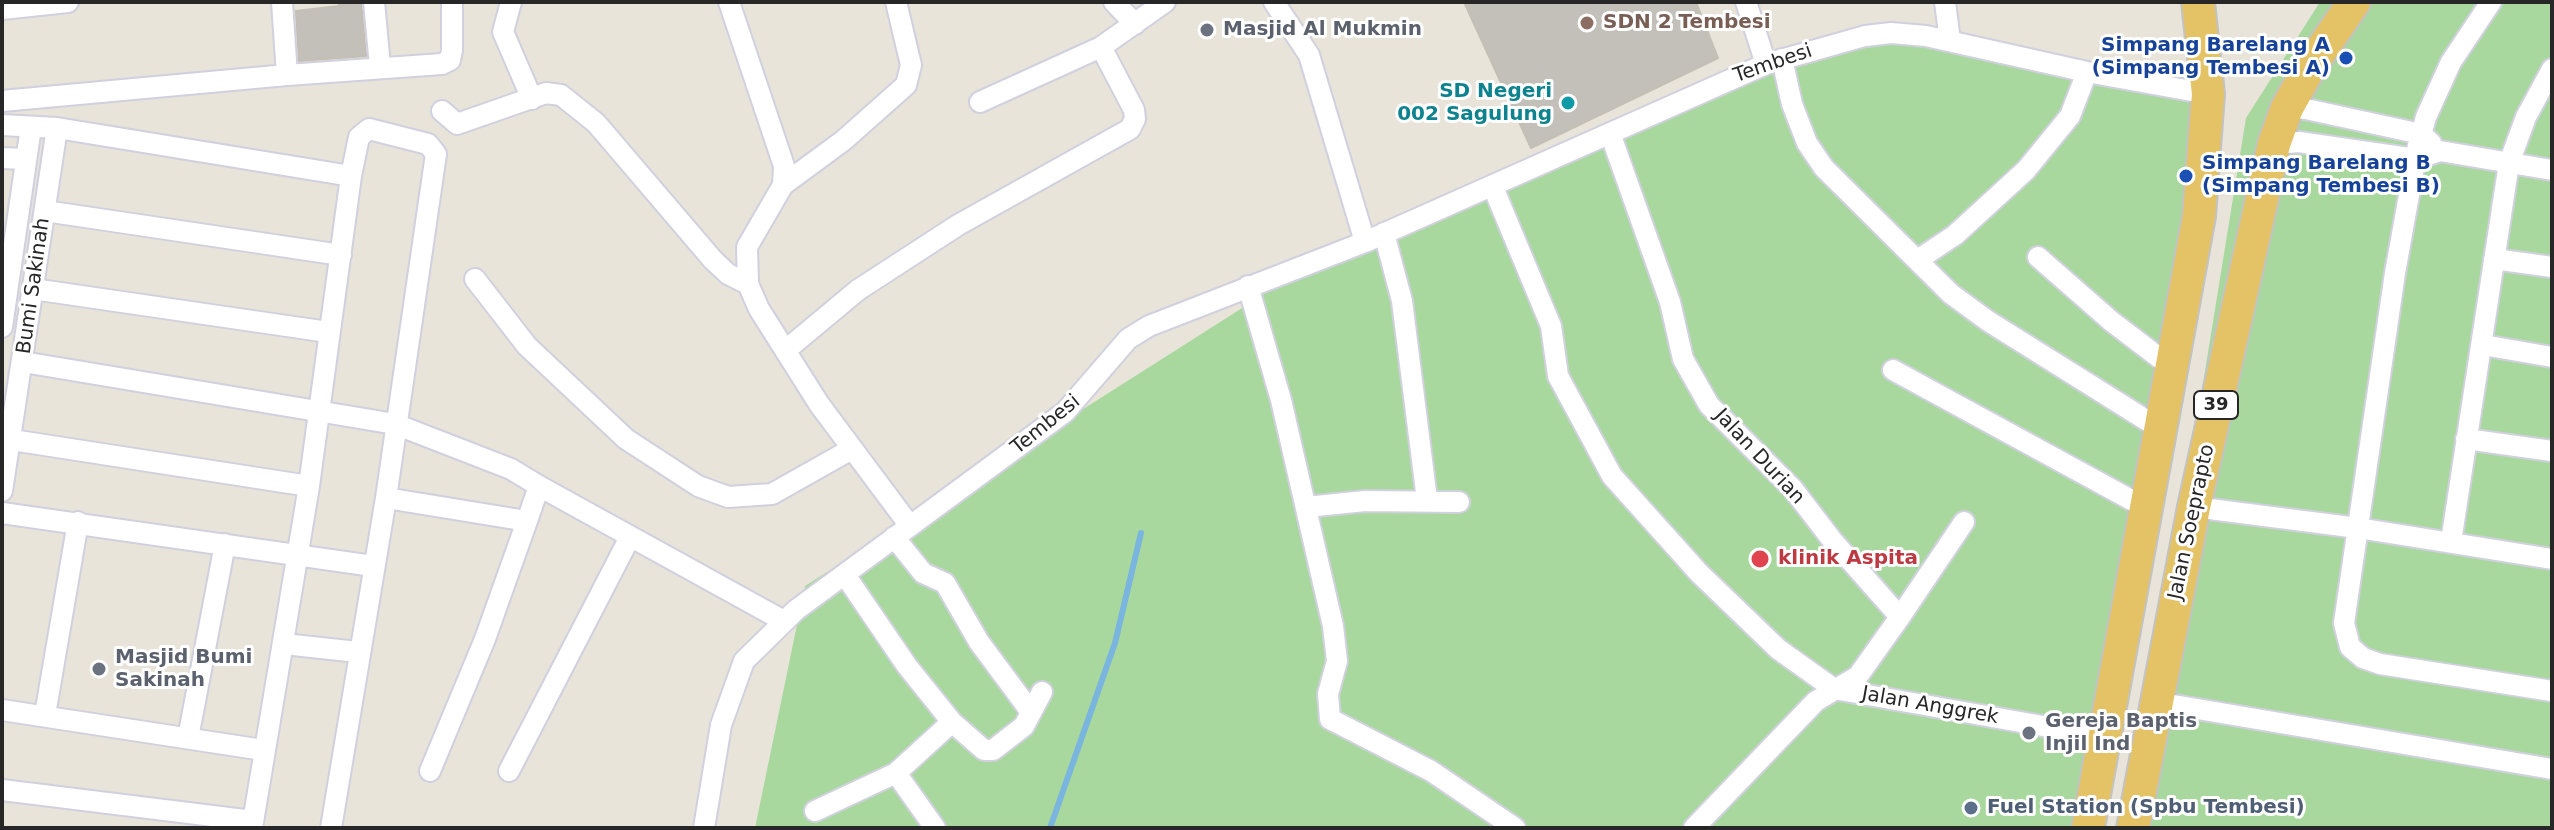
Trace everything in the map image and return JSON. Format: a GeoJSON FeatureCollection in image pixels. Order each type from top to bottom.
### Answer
{"type":"FeatureCollection","features":[{"type":"Feature","properties":{"kind":"highway","name":"39"},"geometry":{"type":"LineString","coordinates":[[2088,828],[2174,369],[2199,216],[2208,94],[2198,2]]}},
{"type":"Feature","properties":{"kind":"highway","name":"Jalan Soeprapto"},"geometry":{"type":"LineString","coordinates":[[2133,828],[2194,507],[2274,144],[2287,108],[2354,2]]}},
{"type":"Feature","properties":{"kind":"street"},"geometry":{"type":"LineString","coordinates":[[2,9],[68,2]]}},
{"type":"Feature","properties":{"kind":"street"},"geometry":{"type":"LineString","coordinates":[[282,2],[287,75]]}},
{"type":"Feature","properties":{"kind":"street"},"geometry":{"type":"LineString","coordinates":[[374,2],[380,66]]}},
{"type":"Feature","properties":{"kind":"street"},"geometry":{"type":"LineString","coordinates":[[2,101],[380,66],[442,64],[450,60],[452,2]]}},
{"type":"Feature","properties":{"kind":"street"},"geometry":{"type":"LineString","coordinates":[[511,2],[503,32],[532,99]]}},
{"type":"Feature","properties":{"kind":"street"},"geometry":{"type":"LineString","coordinates":[[729,2],[779,144],[783,185]]}},
{"type":"Feature","properties":{"kind":"street"},"geometry":{"type":"LineString","coordinates":[[896,2],[911,65],[906,85],[844,140],[783,185],[747,247],[748,284],[759,309],[902,532],[923,573],[945,583],[979,642],[1031,712]]}},
{"type":"Feature","properties":{"kind":"street"},"geometry":{"type":"LineString","coordinates":[[1114,2],[1135,24]]}},
{"type":"Feature","properties":{"kind":"street"},"geometry":{"type":"LineString","coordinates":[[1274,2],[1309,55],[1365,242]]}},
{"type":"Feature","properties":{"kind":"street"},"geometry":{"type":"LineString","coordinates":[[1746,2],[1807,143],[1824,168],[1951,294],[1988,321],[2162,430]]}},
{"type":"Feature","properties":{"kind":"street"},"geometry":{"type":"LineString","coordinates":[[1945,2],[1950,41]]}},
{"type":"Feature","properties":{"kind":"street"},"geometry":{"type":"LineString","coordinates":[[2491,2],[2451,62],[2421,134],[2344,623],[2346,639],[2355,652],[2380,664],[2552,691]]}},
{"type":"Feature","properties":{"kind":"street"},"geometry":{"type":"LineString","coordinates":[[980,102],[1101,47],[1160,6]]}},
{"type":"Feature","properties":{"kind":"street","name":"Tembesi"},"geometry":{"type":"LineString","coordinates":[[704,828],[730,691],[744,661],[782,620],[1065,412],[1128,339],[1149,326],[1365,242],[1774,61],[1891,33],[1950,41],[2087,72],[2208,94]]}},
{"type":"Feature","properties":{"kind":"street"},"geometry":{"type":"LineString","coordinates":[[786,350],[858,290],[946,233],[1130,129],[1135,119],[1134,110],[1101,47]]}},
{"type":"Feature","properties":{"kind":"street"},"geometry":{"type":"LineString","coordinates":[[2451,542],[2509,163],[2526,117],[2552,69]]}},
{"type":"Feature","properties":{"kind":"street"},"geometry":{"type":"LineString","coordinates":[[1919,259],[1955,235],[2026,170],[2070,116],[2087,72]]}},
{"type":"Feature","properties":{"kind":"street"},"geometry":{"type":"LineString","coordinates":[[442,111],[457,124],[546,93],[555,94],[578,107],[596,123],[713,260],[728,274],[748,284]]}},
{"type":"Feature","properties":{"kind":"street"},"geometry":{"type":"LineString","coordinates":[[2287,108],[2306,109],[2421,134],[2440,151]]}},
{"type":"Feature","properties":{"kind":"street"},"geometry":{"type":"LineString","coordinates":[[2,125],[57,128],[351,176]]}},
{"type":"Feature","properties":{"kind":"street"},"geometry":{"type":"LineString","coordinates":[[2,327],[5,273],[31,127]]}},
{"type":"Feature","properties":{"kind":"street","name":"Bumi Sakinah"},"geometry":{"type":"LineString","coordinates":[[2,491],[57,128]]}},
{"type":"Feature","properties":{"kind":"street"},"geometry":{"type":"LineString","coordinates":[[2,790],[252,825],[309,486],[351,176],[359,137],[367,129],[428,144],[436,154],[395,424],[392,498],[373,566],[331,828]]}},
{"type":"Feature","properties":{"kind":"street","name":"Jalan Durian"},"geometry":{"type":"LineString","coordinates":[[1610,133],[1670,302],[1683,359],[1709,405],[1793,489],[1832,540],[1900,617]]}},
{"type":"Feature","properties":{"kind":"street"},"geometry":{"type":"LineString","coordinates":[[2274,144],[2299,142],[2416,159],[2440,151],[2552,170]]}},
{"type":"Feature","properties":{"kind":"street"},"geometry":{"type":"LineString","coordinates":[[2,158],[25,159]]}},
{"type":"Feature","properties":{"kind":"street","name":"Jalan Anggrek"},"geometry":{"type":"LineString","coordinates":[[1493,187],[1551,326],[1558,376],[1612,476],[1699,573],[1807,671],[1834,689],[2105,737]]}},
{"type":"Feature","properties":{"kind":"street"},"geometry":{"type":"LineString","coordinates":[[45,211],[341,255]]}},
{"type":"Feature","properties":{"kind":"street"},"geometry":{"type":"LineString","coordinates":[[1384,233],[1402,301],[1427,500]]}},
{"type":"Feature","properties":{"kind":"street"},"geometry":{"type":"LineString","coordinates":[[2038,257],[2111,321],[2174,369]]}},
{"type":"Feature","properties":{"kind":"street"},"geometry":{"type":"LineString","coordinates":[[2494,259],[2552,267]]}},
{"type":"Feature","properties":{"kind":"street"},"geometry":{"type":"LineString","coordinates":[[475,279],[527,346],[626,439],[698,486],[728,497],[772,494],[850,450]]}},
{"type":"Feature","properties":{"kind":"street"},"geometry":{"type":"LineString","coordinates":[[1248,286],[1281,400],[1333,626],[1337,661],[1328,694],[1330,719],[1431,771],[1515,828]]}},
{"type":"Feature","properties":{"kind":"street"},"geometry":{"type":"LineString","coordinates":[[33,289],[328,332]]}},
{"type":"Feature","properties":{"kind":"street"},"geometry":{"type":"LineString","coordinates":[[2483,345],[2552,357]]}},
{"type":"Feature","properties":{"kind":"street"},"geometry":{"type":"LineString","coordinates":[[23,362],[395,424],[511,469],[782,620]]}},
{"type":"Feature","properties":{"kind":"street"},"geometry":{"type":"LineString","coordinates":[[1893,370],[2146,508]]}},
{"type":"Feature","properties":{"kind":"street"},"geometry":{"type":"LineString","coordinates":[[2466,439],[2552,451]]}},
{"type":"Feature","properties":{"kind":"street"},"geometry":{"type":"LineString","coordinates":[[12,440],[309,486]]}},
{"type":"Feature","properties":{"kind":"street"},"geometry":{"type":"LineString","coordinates":[[430,771],[485,639],[539,486]]}},
{"type":"Feature","properties":{"kind":"street"},"geometry":{"type":"LineString","coordinates":[[392,498],[527,521]]}},
{"type":"Feature","properties":{"kind":"street"},"geometry":{"type":"LineString","coordinates":[[1306,507],[1427,500],[1459,502]]}},
{"type":"Feature","properties":{"kind":"street"},"geometry":{"type":"LineString","coordinates":[[2194,507],[2358,528],[2552,559]]}},
{"type":"Feature","properties":{"kind":"street"},"geometry":{"type":"LineString","coordinates":[[2,513],[373,566]]}},
{"type":"Feature","properties":{"kind":"street"},"geometry":{"type":"LineString","coordinates":[[45,715],[78,522]]}},
{"type":"Feature","properties":{"kind":"street"},"geometry":{"type":"LineString","coordinates":[[1694,828],[1816,701],[1858,676],[1964,522]]}},
{"type":"Feature","properties":{"kind":"street"},"geometry":{"type":"LineString","coordinates":[[509,771],[630,537]]}},
{"type":"Feature","properties":{"kind":"street"},"geometry":{"type":"LineString","coordinates":[[188,738],[225,544]]}},
{"type":"Feature","properties":{"kind":"street"},"geometry":{"type":"LineString","coordinates":[[845,575],[907,666],[952,722],[978,747],[991,751],[1024,726],[1042,692]]}},
{"type":"Feature","properties":{"kind":"street"},"geometry":{"type":"LineString","coordinates":[[284,644],[358,652]]}},
{"type":"Feature","properties":{"kind":"street"},"geometry":{"type":"LineString","coordinates":[[2156,702],[2552,769]]}},
{"type":"Feature","properties":{"kind":"street"},"geometry":{"type":"LineString","coordinates":[[2,710],[263,750]]}},
{"type":"Feature","properties":{"kind":"street"},"geometry":{"type":"LineString","coordinates":[[815,811],[896,773],[952,722]]}},
{"type":"Feature","properties":{"kind":"street"},"geometry":{"type":"LineString","coordinates":[[896,773],[935,828]]}},
{"type":"Feature","properties":{"kind":"green space"},"geometry":{"type":"Polygon","coordinates":[[[2320,2],[2552,2],[2552,828],[2121,828],[2183,507],[2246,118],[2320,2]]]}},
{"type":"Feature","properties":{"kind":"green space"},"geometry":{"type":"Polygon","coordinates":[[[1890,35],[2206,98],[2075,828],[755,828],[805,586],[1357,235],[1757,64],[1890,35]]]}},
{"type":"Feature","properties":{"kind":"building"},"geometry":{"type":"Polygon","coordinates":[[[339,2],[361,2],[366,56],[299,61],[296,11],[339,6],[339,2]]]}},
{"type":"Feature","properties":{"kind":"building","name":"SD Negeri 002 Sagulung"},"geometry":{"type":"Polygon","coordinates":[[[1464,2],[1696,2],[1718,58],[1531,148],[1464,2]]]}},
{"type":"Feature","properties":{"kind":"waterway"},"geometry":{"type":"LineString","coordinates":[[1050,828],[1115,643],[1141,533]]}},
{"type":"Feature","properties":{"kind":"place","name":"SDN 2 Tembesi"},"geometry":{"type":"Point","coordinates":[1587,23]}},
{"type":"Feature","properties":{"kind":"place","name":"Masjid Al Mukmin"},"geometry":{"type":"Point","coordinates":[1207,30]}},
{"type":"Feature","properties":{"kind":"place","name":"Simpang Barelang A (Simpang Tembesi A)"},"geometry":{"type":"Point","coordinates":[2346,58]}},
{"type":"Feature","properties":{"kind":"place","name":"SD Negeri 002 Sagulung"},"geometry":{"type":"Point","coordinates":[1568,103]}},
{"type":"Feature","properties":{"kind":"place","name":"Simpang Barelang B (Simpang Tembesi B)"},"geometry":{"type":"Point","coordinates":[2186,176]}},
{"type":"Feature","properties":{"kind":"place","name":"klinik Aspita"},"geometry":{"type":"Point","coordinates":[1760,559]}},
{"type":"Feature","properties":{"kind":"place","name":"Masjid Bumi Sakinah"},"geometry":{"type":"Point","coordinates":[99,669]}},
{"type":"Feature","properties":{"kind":"place","name":"Gereja Baptis Injil Ind"},"geometry":{"type":"Point","coordinates":[2029,733]}},
{"type":"Feature","properties":{"kind":"place","name":"Fuel Station (Spbu Tembesi)"},"geometry":{"type":"Point","coordinates":[1971,808]}}]}
